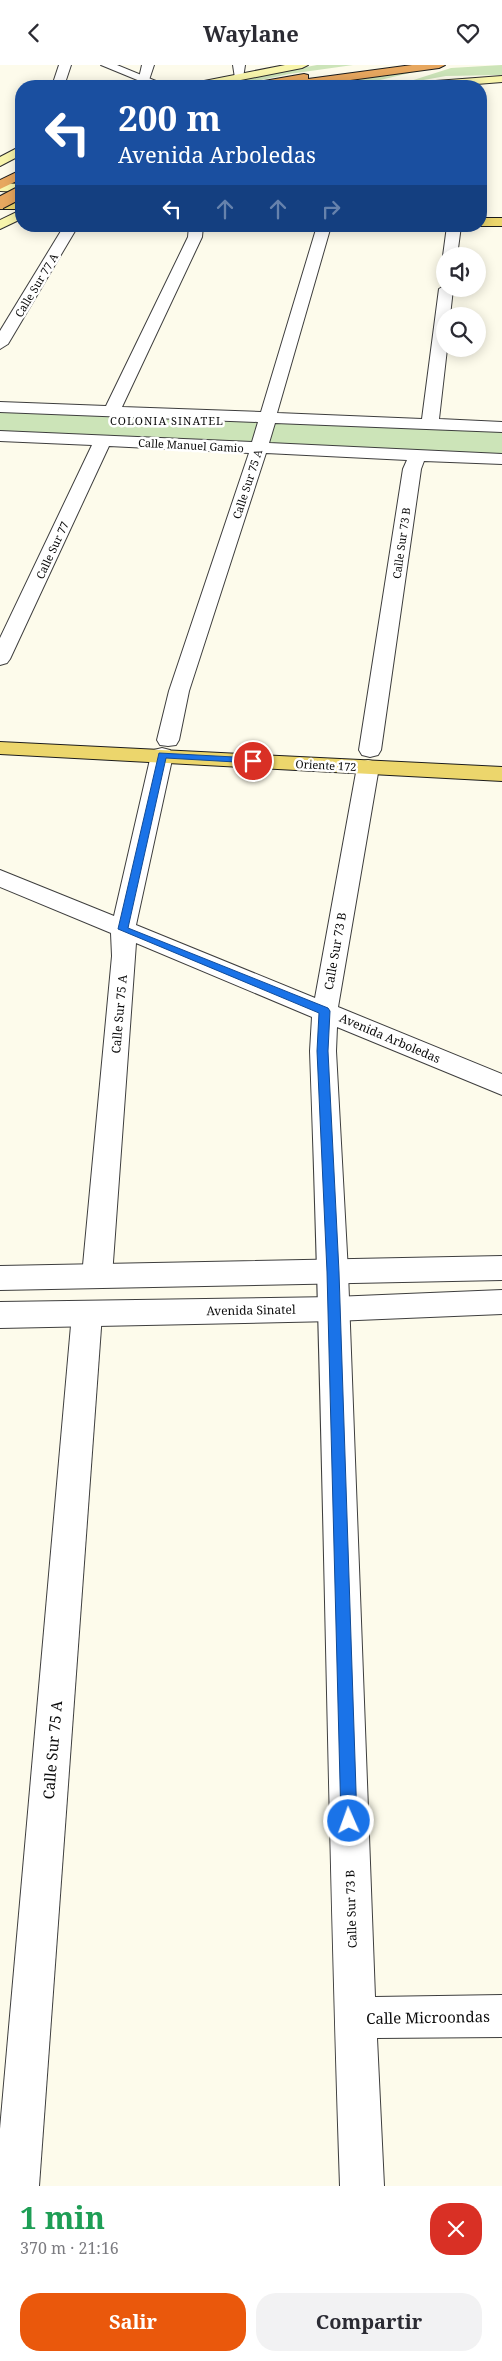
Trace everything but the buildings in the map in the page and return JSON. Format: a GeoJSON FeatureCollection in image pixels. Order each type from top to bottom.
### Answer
{"type":"FeatureCollection","features":[{"type":"Feature","properties":{"kind":"highway"},"geometry":{"type":"LineString","coordinates":[[291,80],[387,65]]}},
{"type":"Feature","properties":{"kind":"highway"},"geometry":{"type":"LineString","coordinates":[[324,80],[439,65]]}},
{"type":"Feature","properties":{"kind":"highway"},"geometry":{"type":"LineString","coordinates":[[399,80],[445,65]]}},
{"type":"Feature","properties":{"kind":"highway"},"geometry":{"type":"LineString","coordinates":[[0,186],[15,177]]}},
{"type":"Feature","properties":{"kind":"highway"},"geometry":{"type":"LineString","coordinates":[[0,204],[15,194]]}},
{"type":"Feature","properties":{"kind":"main road"},"geometry":{"type":"LineString","coordinates":[[212,80],[239,71],[302,65]]}},
{"type":"Feature","properties":{"kind":"main road"},"geometry":{"type":"LineString","coordinates":[[487,80],[502,79]]}},
{"type":"Feature","properties":{"kind":"main road"},"geometry":{"type":"LineString","coordinates":[[0,162],[15,153]]}},
{"type":"Feature","properties":{"kind":"main road"},"geometry":{"type":"LineString","coordinates":[[0,169],[15,161]]}},
{"type":"Feature","properties":{"kind":"main road"},"geometry":{"type":"LineString","coordinates":[[0,186],[15,189]]}},
{"type":"Feature","properties":{"kind":"main road"},"geometry":{"type":"LineString","coordinates":[[0,204],[15,205]]}},
{"type":"Feature","properties":{"kind":"main road"},"geometry":{"type":"LineString","coordinates":[[0,225],[15,217]]}},
{"type":"Feature","properties":{"kind":"main road"},"geometry":{"type":"LineString","coordinates":[[487,222],[502,222]]}},
{"type":"Feature","properties":{"kind":"main road","name":"Oriente 172"},"geometry":{"type":"LineString","coordinates":[[0,732],[165,748],[369,759],[502,774]]}},
{"type":"Feature","properties":{"kind":"main road","name":"Oriente 172"},"geometry":{"type":"LineString","coordinates":[[0,748],[165,748]]}},
{"type":"Feature","properties":{"kind":"main road","name":"Oriente 172"},"geometry":{"type":"LineString","coordinates":[[369,759],[502,758]]}},
{"type":"Feature","properties":{"kind":"street"},"geometry":{"type":"LineString","coordinates":[[60,80],[64,65]]}},
{"type":"Feature","properties":{"kind":"street"},"geometry":{"type":"LineString","coordinates":[[107,65],[149,80]]}},
{"type":"Feature","properties":{"kind":"street"},"geometry":{"type":"LineString","coordinates":[[145,78],[148,65]]}},
{"type":"Feature","properties":{"kind":"street","name":"Calle Sur 77 A"},"geometry":{"type":"LineString","coordinates":[[0,344],[67,232]]}},
{"type":"Feature","properties":{"kind":"street"},"geometry":{"type":"LineString","coordinates":[[112,411],[195,237],[195,232]]}},
{"type":"Feature","properties":{"kind":"street","name":"Calle Sur 75 A"},"geometry":{"type":"LineString","coordinates":[[97,1276],[124,956],[123,929],[179,691],[259,448],[322,232]]}},
{"type":"Feature","properties":{"kind":"street"},"geometry":{"type":"LineString","coordinates":[[451,247],[453,232]]}},
{"type":"Feature","properties":{"kind":"street"},"geometry":{"type":"LineString","coordinates":[[430,424],[445,297]]}},
{"type":"Feature","properties":{"kind":"street"},"geometry":{"type":"LineString","coordinates":[[0,407],[502,427]]}},
{"type":"Feature","properties":{"kind":"street","name":"Calle Manuel Gamio"},"geometry":{"type":"LineString","coordinates":[[0,436],[502,459]]}},
{"type":"Feature","properties":{"kind":"street","name":"Calle Sur 77"},"geometry":{"type":"LineString","coordinates":[[0,659],[103,441]]}},
{"type":"Feature","properties":{"kind":"street","name":"Calle Sur 73 B"},"geometry":{"type":"LineString","coordinates":[[362,2186],[355,2018],[333,1272],[323,1051],[325,1011],[369,759],[412,469],[418,455]]}},
{"type":"Feature","properties":{"kind":"street","name":"Avenida Arboledas"},"geometry":{"type":"LineString","coordinates":[[0,878],[502,1085]]}},
{"type":"Feature","properties":{"kind":"street"},"geometry":{"type":"LineString","coordinates":[[0,1278],[502,1268]]}},
{"type":"Feature","properties":{"kind":"street","name":"Avenida Sinatel"},"geometry":{"type":"LineString","coordinates":[[0,1315],[334,1309],[502,1302]]}},
{"type":"Feature","properties":{"kind":"street","name":"Calle Sur 75 A"},"geometry":{"type":"LineString","coordinates":[[17,2186],[87,1314]]}},
{"type":"Feature","properties":{"kind":"street","name":"Calle Microondas"},"geometry":{"type":"LineString","coordinates":[[355,2018],[502,2016]]}},
{"type":"Feature","properties":{"kind":"green space"},"geometry":{"type":"Polygon","coordinates":[[[317,65],[353,65],[261,80],[236,80],[317,65]]]}},
{"type":"Feature","properties":{"kind":"green space"},"geometry":{"type":"Polygon","coordinates":[[[502,65],[502,75],[446,76],[414,80],[451,68],[502,65]]]}},
{"type":"Feature","properties":{"kind":"green space"},"geometry":{"type":"Polygon","coordinates":[[[418,71],[380,80],[354,80],[418,71]]]}},
{"type":"Feature","properties":{"kind":"green space"},"geometry":{"type":"Polygon","coordinates":[[[0,409],[502,431],[502,454],[0,432],[0,409]]]}},
{"type":"Feature","properties":{"kind":"district","name":"COLONIA SINATEL"},"geometry":{"type":"Point","coordinates":[167,420]}},
{"type":"Feature","properties":{"kind":"route"},"geometry":{"type":"LineString","coordinates":[[253,761],[162,755],[123,929],[325,1011],[323,1051],[333,1272],[349,1821]]}}]}
